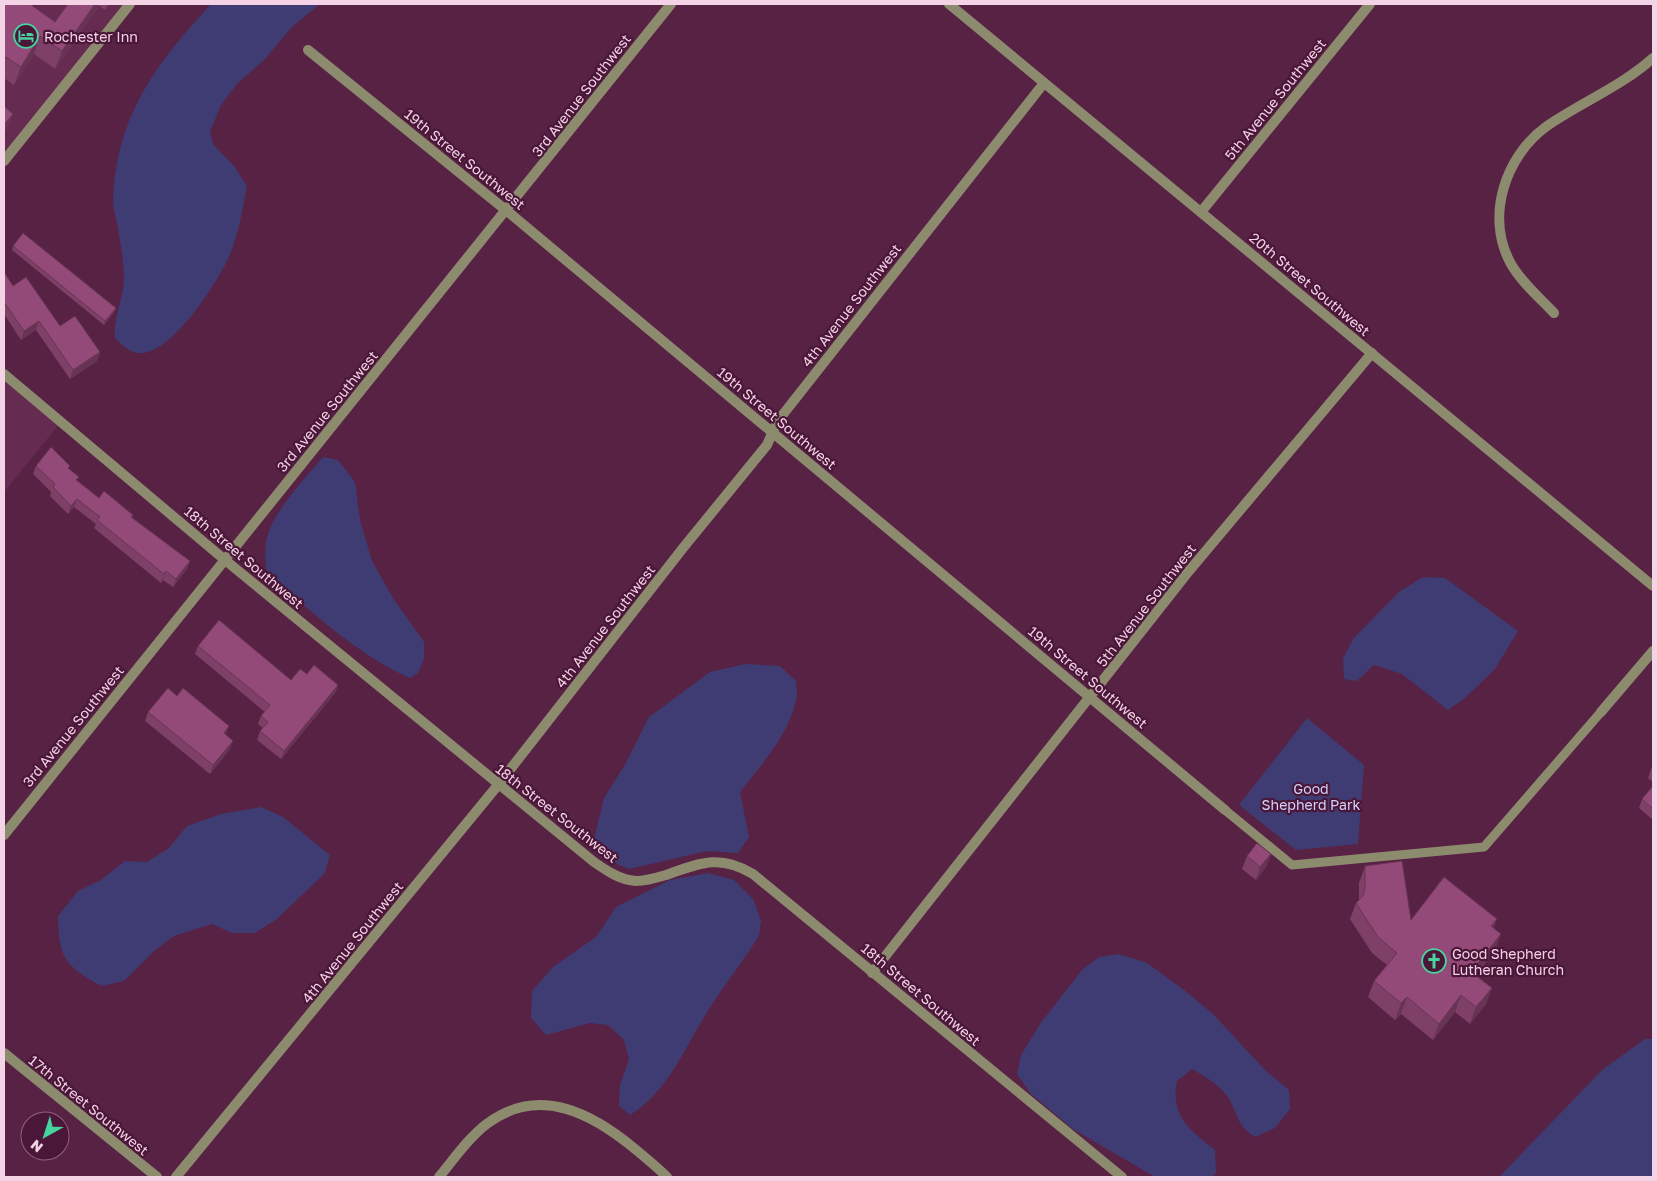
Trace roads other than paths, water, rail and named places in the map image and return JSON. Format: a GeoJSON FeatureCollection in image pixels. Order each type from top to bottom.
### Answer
{"type":"FeatureCollection","features":[{"type":"Feature","properties":{"kind":"street"},"geometry":{"type":"LineString","coordinates":[[4,161],[130,4]]}},
{"type":"Feature","properties":{"kind":"street","name":"3rd Avenue Southwest"},"geometry":{"type":"LineString","coordinates":[[4,835],[671,4]]}},
{"type":"Feature","properties":{"kind":"street","name":"20th Street Southwest"},"geometry":{"type":"LineString","coordinates":[[948,4],[1653,586]]}},
{"type":"Feature","properties":{"kind":"street","name":"5th Avenue Southwest"},"geometry":{"type":"LineString","coordinates":[[1201,212],[1370,4]]}},
{"type":"Feature","properties":{"kind":"street","name":"19th Street Southwest"},"geometry":{"type":"LineString","coordinates":[[308,50],[507,210],[1225,810]]}},
{"type":"Feature","properties":{"kind":"street"},"geometry":{"type":"LineString","coordinates":[[1554,312],[1523,281],[1506,253],[1500,214],[1508,175],[1521,151],[1538,133],[1630,76],[1653,58]]}},
{"type":"Feature","properties":{"kind":"street","name":"4th Avenue Southwest"},"geometry":{"type":"LineString","coordinates":[[176,1177],[498,785],[683,548],[767,445],[777,422],[1044,83]]}},
{"type":"Feature","properties":{"kind":"street","name":"5th Avenue Southwest"},"geometry":{"type":"LineString","coordinates":[[872,973],[1189,571],[1372,353]]}},
{"type":"Feature","properties":{"kind":"street","name":"18th Street Southwest"},"geometry":{"type":"LineString","coordinates":[[4,374],[225,560],[594,862],[611,874],[626,880],[650,880],[698,864],[714,862],[739,866],[767,883],[872,973],[1122,1177]]}},
{"type":"Feature","properties":{"kind":"street"},"geometry":{"type":"LineString","coordinates":[[1601,712],[1653,651]]}},
{"type":"Feature","properties":{"kind":"street","name":"17th Street Southwest"},"geometry":{"type":"LineString","coordinates":[[4,1053],[157,1177]]}},
{"type":"Feature","properties":{"kind":"street"},"geometry":{"type":"LineString","coordinates":[[440,1177],[488,1123],[520,1108],[551,1105],[577,1110],[600,1122],[667,1177]]}},
{"type":"Feature","properties":{"kind":"lane"},"geometry":{"type":"LineString","coordinates":[[1225,810],[1292,865],[1484,847],[1601,712]]}},
{"type":"Feature","properties":{"kind":"place","name":"Rochester Inn"},"geometry":{"type":"Point","coordinates":[26,36]}},
{"type":"Feature","properties":{"kind":"place","name":"Good Shepherd Lutheran Church"},"geometry":{"type":"Point","coordinates":[1434,961]}},
{"type":"Feature","properties":{"kind":"park label","name":"Good Shepherd Park"},"geometry":{"type":"Point","coordinates":[1311,796]}}]}
